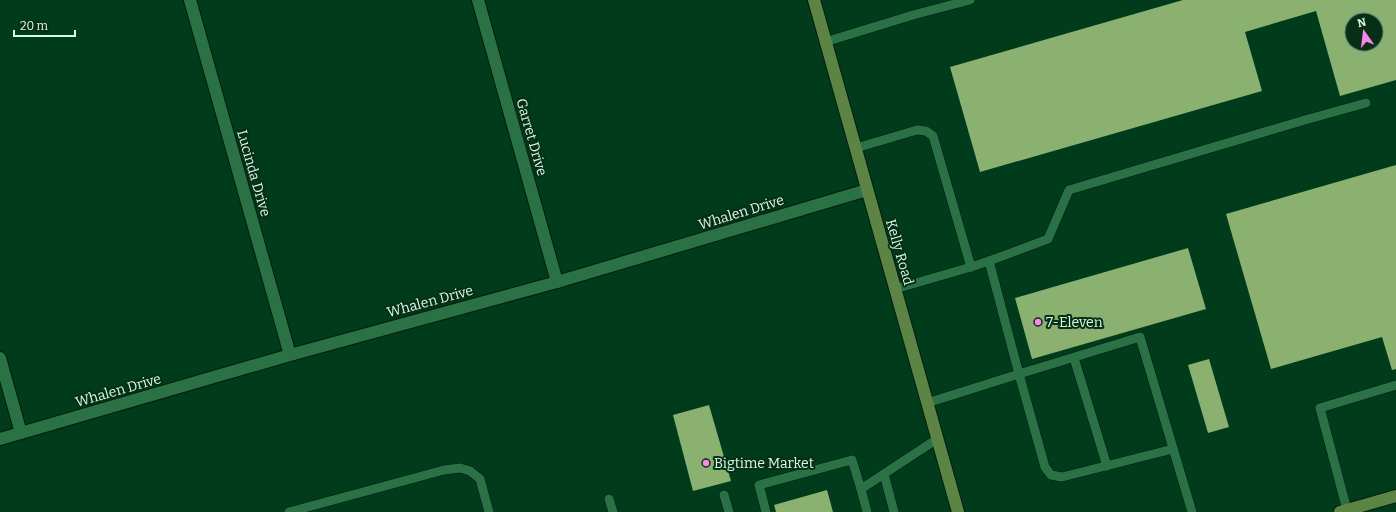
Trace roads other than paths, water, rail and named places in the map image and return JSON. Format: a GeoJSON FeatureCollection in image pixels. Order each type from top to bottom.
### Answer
{"type":"FeatureCollection","features":[{"type":"Feature","properties":{"kind":"street","name":"Lucinda Drive"},"geometry":{"type":"LineString","coordinates":[[190,0],[290,355]]}},
{"type":"Feature","properties":{"kind":"street","name":"Garret Drive"},"geometry":{"type":"LineString","coordinates":[[478,0],[557,282]]}},
{"type":"Feature","properties":{"kind":"street","name":"Kelly Road"},"geometry":{"type":"LineString","coordinates":[[814,0],[958,512]]}},
{"type":"Feature","properties":{"kind":"street","name":"Whalen Drive"},"geometry":{"type":"LineString","coordinates":[[0,439],[290,355],[557,282],[867,190]]}},
{"type":"Feature","properties":{"kind":"street"},"geometry":{"type":"LineString","coordinates":[[0,358],[21,434]]}},
{"type":"Feature","properties":{"kind":"street"},"geometry":{"type":"LineString","coordinates":[[1344,511],[1396,496]]}},
{"type":"Feature","properties":{"kind":"lane"},"geometry":{"type":"LineString","coordinates":[[825,42],[913,14],[970,0]]}},
{"type":"Feature","properties":{"kind":"lane"},"geometry":{"type":"LineString","coordinates":[[895,289],[989,261],[1048,238],[1069,190],[1366,103]]}},
{"type":"Feature","properties":{"kind":"lane"},"geometry":{"type":"LineString","coordinates":[[856,148],[917,130],[926,131],[933,136],[971,266]]}},
{"type":"Feature","properties":{"kind":"lane"},"geometry":{"type":"LineString","coordinates":[[989,261],[1045,467],[1051,476],[1062,477],[1173,449]]}},
{"type":"Feature","properties":{"kind":"lane"},"geometry":{"type":"LineString","coordinates":[[927,403],[1140,337],[1192,512]]}},
{"type":"Feature","properties":{"kind":"lane"},"geometry":{"type":"LineString","coordinates":[[1074,358],[1106,466]]}},
{"type":"Feature","properties":{"kind":"lane"},"geometry":{"type":"LineString","coordinates":[[1344,511],[1320,408],[1396,385]]}},
{"type":"Feature","properties":{"kind":"lane"},"geometry":{"type":"LineString","coordinates":[[861,489],[937,439]]}},
{"type":"Feature","properties":{"kind":"lane"},"geometry":{"type":"LineString","coordinates":[[766,512],[759,485],[852,460],[867,512]]}},
{"type":"Feature","properties":{"kind":"lane"},"geometry":{"type":"LineString","coordinates":[[289,512],[444,470],[460,468],[470,471],[480,479],[490,512]]}},
{"type":"Feature","properties":{"kind":"lane"},"geometry":{"type":"LineString","coordinates":[[884,474],[894,512]]}},
{"type":"Feature","properties":{"kind":"lane"},"geometry":{"type":"LineString","coordinates":[[724,495],[729,512]]}},
{"type":"Feature","properties":{"kind":"lane"},"geometry":{"type":"LineString","coordinates":[[609,499],[613,512]]}},
{"type":"Feature","properties":{"kind":"place","name":"7-Eleven"},"geometry":{"type":"Point","coordinates":[1038,322]}},
{"type":"Feature","properties":{"kind":"place","name":"Bigtime Market"},"geometry":{"type":"Point","coordinates":[706,463]}}]}
